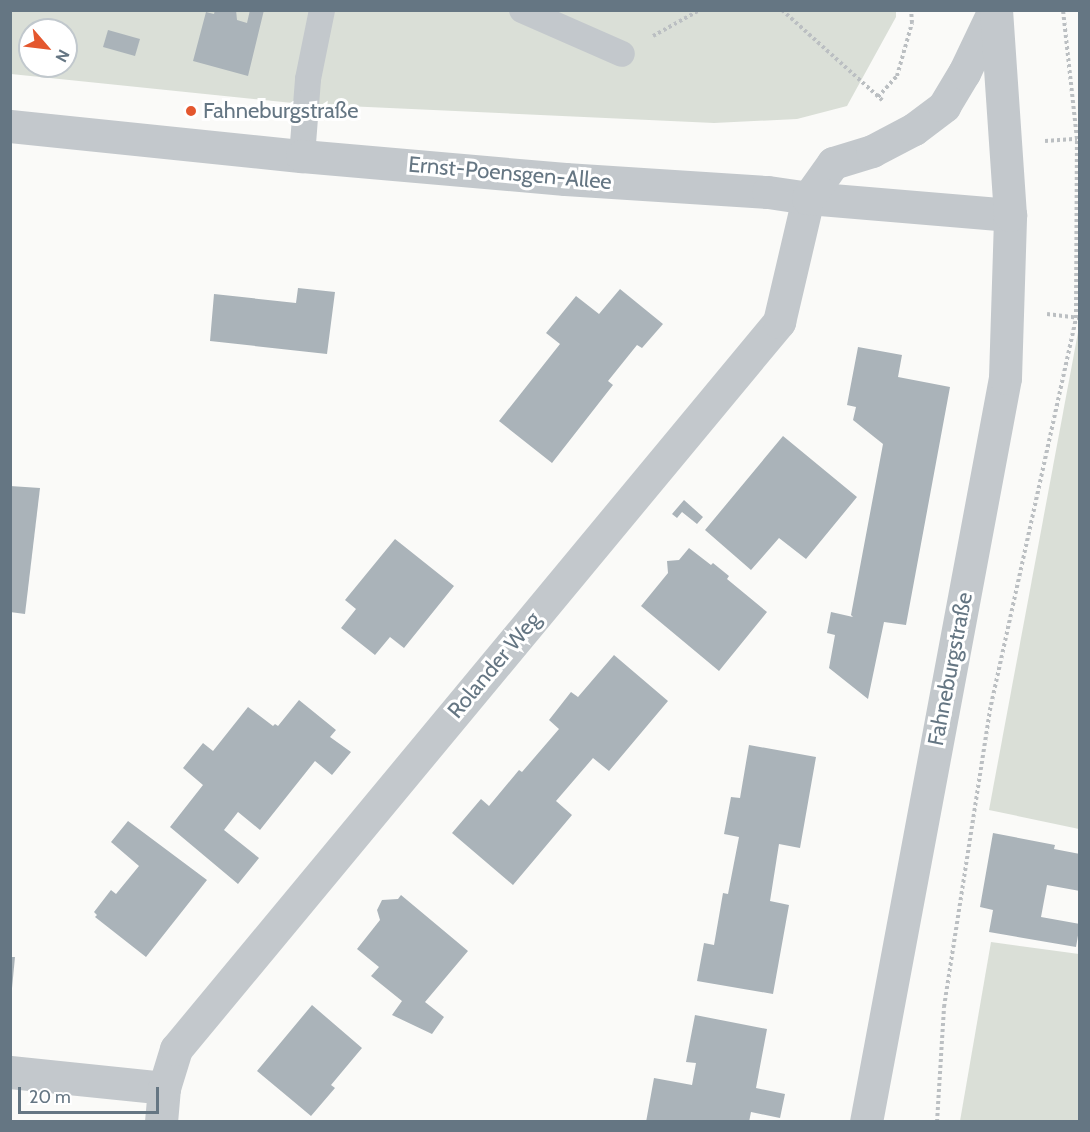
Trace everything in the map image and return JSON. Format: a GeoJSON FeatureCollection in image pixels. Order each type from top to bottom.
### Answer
{"type":"FeatureCollection","features":[{"type":"Feature","properties":{"kind":"street"},"geometry":{"type":"LineString","coordinates":[[808,198],[833,163],[873,151],[897,139],[944,106],[964,73],[995,10]]}},
{"type":"Feature","properties":{"kind":"street","name":"Fahneburgstraße"},"geometry":{"type":"LineString","coordinates":[[867,1122],[935,743],[996,439],[1005,378],[1010,215],[995,10]]}},
{"type":"Feature","properties":{"kind":"street","name":"Ernst-Poensgen-Allee"},"geometry":{"type":"LineString","coordinates":[[10,126],[302,156],[565,179],[768,192],[808,198],[1010,215]]}},
{"type":"Feature","properties":{"kind":"street","name":"Rolander Weg"},"geometry":{"type":"LineString","coordinates":[[161,1122],[164,1088],[176,1049],[203,1014],[779,322],[808,198]]}},
{"type":"Feature","properties":{"kind":"street"},"geometry":{"type":"LineString","coordinates":[[10,1072],[164,1088]]}},
{"type":"Feature","properties":{"kind":"lane"},"geometry":{"type":"LineString","coordinates":[[302,156],[308,79],[322,10]]}},
{"type":"Feature","properties":{"kind":"lane"},"geometry":{"type":"LineString","coordinates":[[522,10],[622,54]]}},
{"type":"Feature","properties":{"kind":"path"},"geometry":{"type":"LineString","coordinates":[[622,54],[700,10]]}},
{"type":"Feature","properties":{"kind":"path"},"geometry":{"type":"LineString","coordinates":[[782,10],[878,97],[897,76],[912,23],[911,10]]}},
{"type":"Feature","properties":{"kind":"path"},"geometry":{"type":"LineString","coordinates":[[937,1122],[944,1007],[991,705],[1078,318],[1077,139],[1063,10]]}},
{"type":"Feature","properties":{"kind":"shaded area"},"geometry":{"type":"Polygon","coordinates":[[[11,11],[896,11],[896,17],[847,106],[797,119],[714,123],[302,104],[50,78],[78,78],[78,18],[18,18],[18,75],[11,74],[11,11]]]}},
{"type":"Feature","properties":{"kind":"shaded area"},"geometry":{"type":"Polygon","coordinates":[[[1079,327],[1080,829],[989,810],[1079,327]]]}},
{"type":"Feature","properties":{"kind":"shaded area"},"geometry":{"type":"Polygon","coordinates":[[[991,942],[1079,954],[1079,1121],[960,1121],[991,942]]]}},
{"type":"Feature","properties":{"kind":"building"},"geometry":{"type":"Polygon","coordinates":[[[215,10],[236,10],[237,20],[247,23],[250,10],[264,10],[248,76],[193,61],[206,12],[214,14],[215,10]]]}},
{"type":"Feature","properties":{"kind":"building"},"geometry":{"type":"Polygon","coordinates":[[[108,30],[140,39],[135,56],[103,47],[108,30]]]}},
{"type":"Feature","properties":{"kind":"building"},"geometry":{"type":"Polygon","coordinates":[[[298,288],[335,292],[327,354],[210,341],[214,294],[296,303],[298,288]]]}},
{"type":"Feature","properties":{"kind":"building"},"geometry":{"type":"Polygon","coordinates":[[[620,289],[663,324],[642,348],[637,345],[608,381],[613,385],[552,463],[499,421],[560,344],[546,333],[576,296],[599,314],[620,289]]]}},
{"type":"Feature","properties":{"kind":"building"},"geometry":{"type":"Polygon","coordinates":[[[858,347],[902,355],[898,377],[950,387],[906,625],[884,622],[868,699],[829,668],[835,635],[827,633],[831,612],[853,617],[851,615],[883,444],[853,420],[856,407],[847,405],[858,347]]]}},
{"type":"Feature","properties":{"kind":"building"},"geometry":{"type":"Polygon","coordinates":[[[783,436],[857,497],[806,559],[779,538],[751,570],[705,530],[783,436]]]}},
{"type":"Feature","properties":{"kind":"building"},"geometry":{"type":"Polygon","coordinates":[[[10,486],[40,488],[25,614],[10,612],[10,486]]]}},
{"type":"Feature","properties":{"kind":"building"},"geometry":{"type":"Polygon","coordinates":[[[684,500],[703,517],[697,524],[682,512],[677,518],[672,514],[684,500]]]}},
{"type":"Feature","properties":{"kind":"building"},"geometry":{"type":"Polygon","coordinates":[[[395,539],[454,586],[404,648],[390,637],[375,655],[341,628],[356,609],[345,600],[395,539]]]}},
{"type":"Feature","properties":{"kind":"building"},"geometry":{"type":"Polygon","coordinates":[[[689,548],[729,576],[727,579],[767,612],[719,671],[641,606],[668,573],[667,561],[679,560],[689,548]]]}},
{"type":"Feature","properties":{"kind":"building"},"geometry":{"type":"Polygon","coordinates":[[[614,655],[668,701],[609,771],[593,758],[556,801],[572,815],[513,885],[452,833],[481,799],[489,806],[519,770],[522,772],[559,729],[549,720],[571,692],[578,697],[614,655]]]}},
{"type":"Feature","properties":{"kind":"building"},"geometry":{"type":"Polygon","coordinates":[[[299,700],[336,730],[330,737],[351,752],[332,775],[315,761],[260,830],[238,812],[224,830],[259,858],[238,884],[170,827],[203,785],[183,768],[203,743],[213,751],[248,707],[273,726],[275,724],[278,726],[299,700]]]}},
{"type":"Feature","properties":{"kind":"building"},"geometry":{"type":"Polygon","coordinates":[[[749,745],[816,757],[800,848],[779,844],[770,901],[789,905],[773,994],[697,981],[704,943],[714,945],[723,893],[728,894],[739,837],[724,834],[731,797],[740,798],[749,745]]]}},
{"type":"Feature","properties":{"kind":"building"},"geometry":{"type":"Polygon","coordinates":[[[128,821],[207,880],[146,957],[95,917],[97,915],[94,912],[111,890],[116,894],[139,866],[111,842],[128,821]]]}},
{"type":"Feature","properties":{"kind":"building"},"geometry":{"type":"Polygon","coordinates":[[[993,833],[1055,845],[1054,849],[1080,854],[1080,891],[1047,885],[1041,917],[1080,924],[1076,947],[989,932],[993,910],[980,907],[993,833]]]}},
{"type":"Feature","properties":{"kind":"building"},"geometry":{"type":"Polygon","coordinates":[[[401,895],[468,951],[425,1002],[444,1017],[432,1034],[392,1015],[402,1001],[371,976],[379,967],[357,949],[380,920],[377,910],[382,900],[398,899],[401,895]]]}},
{"type":"Feature","properties":{"kind":"building"},"geometry":{"type":"Polygon","coordinates":[[[10,957],[15,957],[12,988],[10,987],[10,957]]]}},
{"type":"Feature","properties":{"kind":"building"},"geometry":{"type":"Polygon","coordinates":[[[312,1005],[362,1048],[331,1085],[335,1088],[311,1116],[257,1071],[312,1005]]]}},
{"type":"Feature","properties":{"kind":"building"},"geometry":{"type":"Polygon","coordinates":[[[695,1015],[767,1029],[756,1088],[785,1094],[780,1118],[751,1112],[749,1122],[646,1122],[654,1078],[692,1085],[696,1063],[686,1062],[695,1015]]]}},
{"type":"Feature","properties":{"kind":"place","name":"Fahneburgstraße"},"geometry":{"type":"Point","coordinates":[191,111]}}]}
